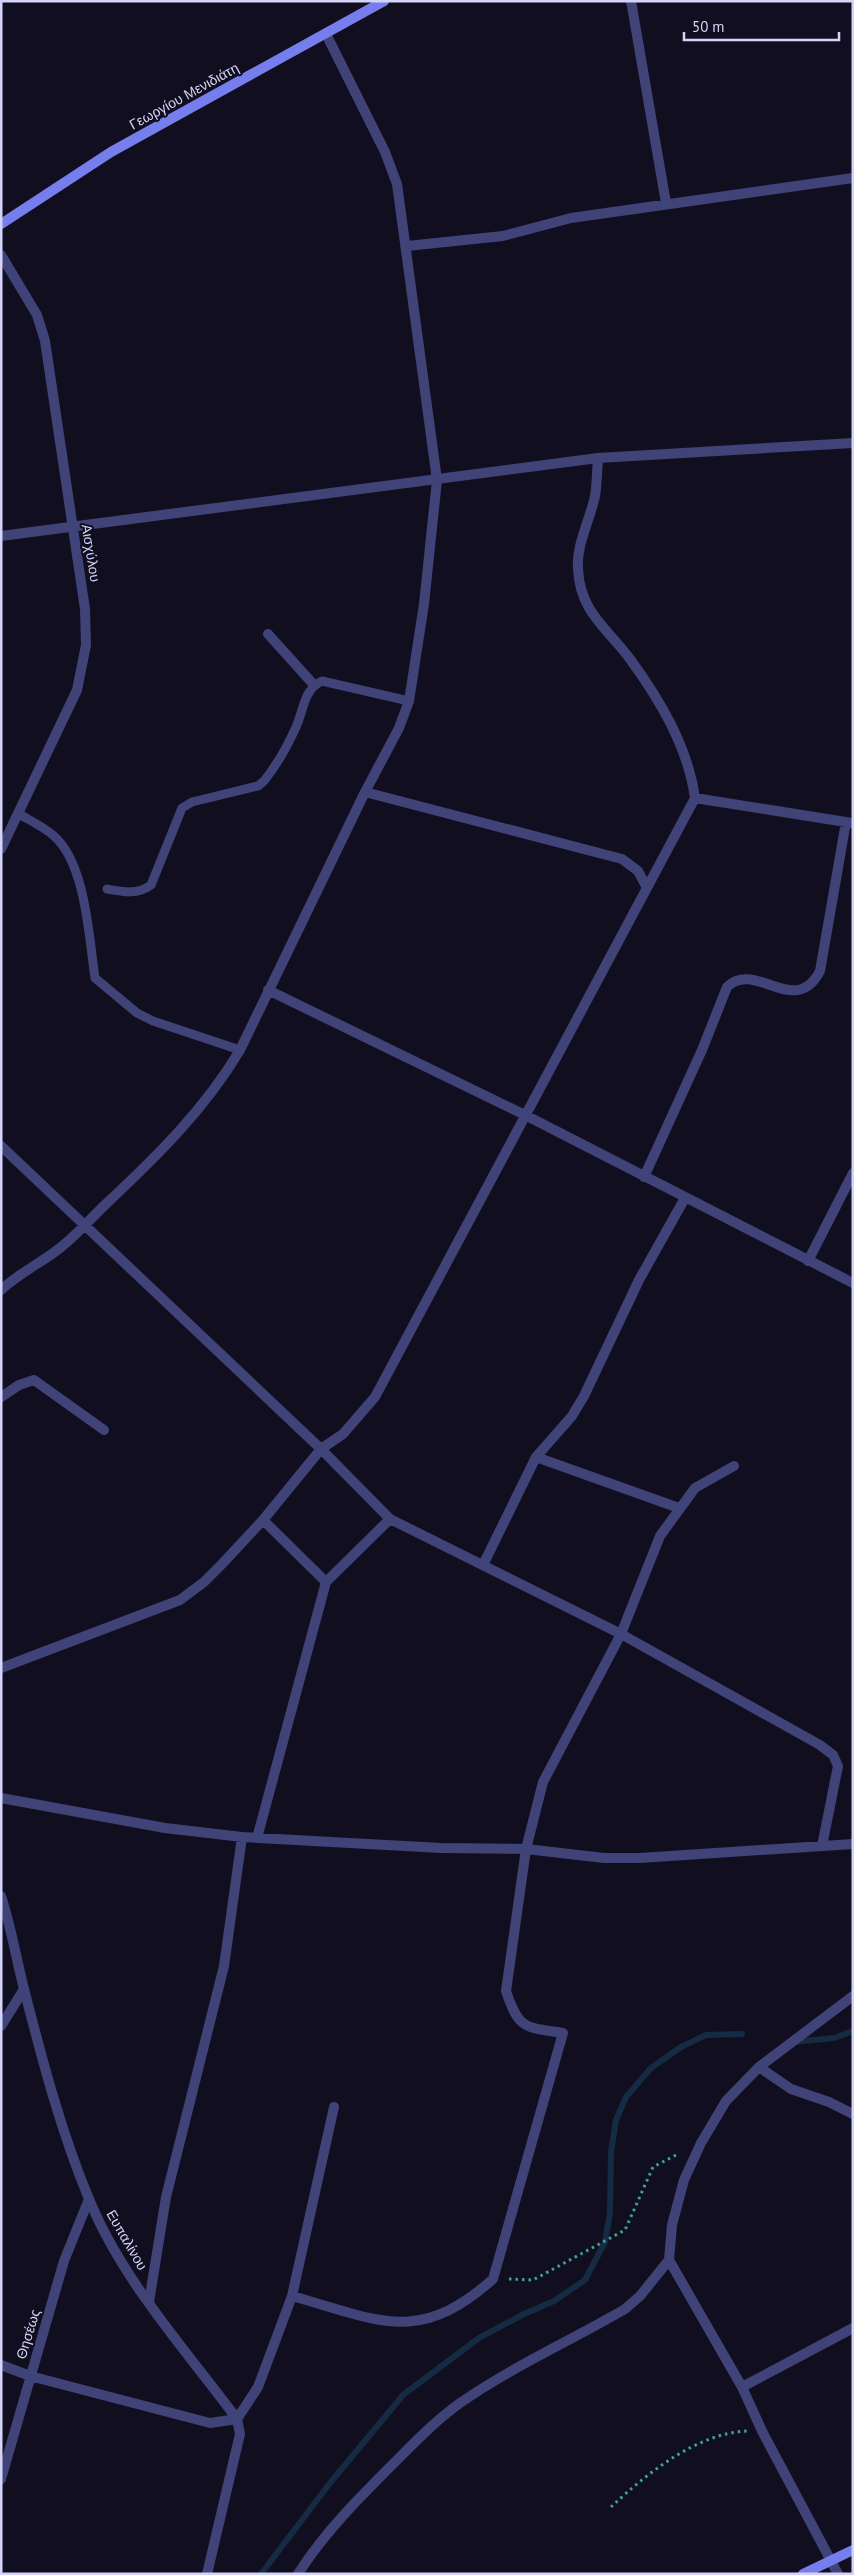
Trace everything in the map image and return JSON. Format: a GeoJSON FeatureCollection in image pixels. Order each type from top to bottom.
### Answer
{"type":"FeatureCollection","features":[{"type":"Feature","properties":{"kind":"main road","name":"Γεωργίου Μενιδιάτη"},"geometry":{"type":"LineString","coordinates":[[1,224],[111,152],[384,1]]}},
{"type":"Feature","properties":{"kind":"main road"},"geometry":{"type":"LineString","coordinates":[[803,2574],[853,2550]]}},
{"type":"Feature","properties":{"kind":"street"},"geometry":{"type":"LineString","coordinates":[[631,1],[666,203]]}},
{"type":"Feature","properties":{"kind":"street"},"geometry":{"type":"LineString","coordinates":[[1,1290],[36,1262],[60,1248],[149,1164],[190,1120],[222,1080],[240,1050],[365,792],[399,728],[409,701],[424,604],[437,480],[407,246],[397,184],[385,152],[326,34]]}},
{"type":"Feature","properties":{"kind":"street"},"geometry":{"type":"LineString","coordinates":[[407,246],[503,236],[571,218],[666,203],[853,178]]}},
{"type":"Feature","properties":{"kind":"street","name":"Αισχύλου"},"geometry":{"type":"LineString","coordinates":[[1,255],[37,315],[45,342],[85,609],[86,646],[83,669],[77,690],[1,849]]}},
{"type":"Feature","properties":{"kind":"street"},"geometry":{"type":"LineString","coordinates":[[1,536],[598,458],[853,443]]}},
{"type":"Feature","properties":{"kind":"street"},"geometry":{"type":"LineString","coordinates":[[1,1668],[180,1600],[204,1582],[263,1520],[321,1449],[343,1434],[375,1397],[695,798],[686,759],[663,710],[628,657],[592,616],[580,585],[578,562],[595,494],[598,458]]}},
{"type":"Feature","properties":{"kind":"street"},"geometry":{"type":"LineString","coordinates":[[268,634],[314,685]]}},
{"type":"Feature","properties":{"kind":"street"},"geometry":{"type":"LineString","coordinates":[[365,792],[622,859],[638,871],[647,888]]}},
{"type":"Feature","properties":{"kind":"street"},"geometry":{"type":"LineString","coordinates":[[644,1177],[702,1050],[727,987],[734,980],[744,979],[790,990],[803,991],[814,982],[820,971],[850,822],[695,798]]}},
{"type":"Feature","properties":{"kind":"street"},"geometry":{"type":"LineString","coordinates":[[268,990],[525,1115],[853,1283]]}},
{"type":"Feature","properties":{"kind":"street"},"geometry":{"type":"LineString","coordinates":[[1,1146],[321,1449],[390,1519],[621,1634],[820,1745],[833,1755],[838,1766],[822,1846]]}},
{"type":"Feature","properties":{"kind":"street"},"geometry":{"type":"LineString","coordinates":[[808,1261],[853,1173]]}},
{"type":"Feature","properties":{"kind":"street"},"geometry":{"type":"LineString","coordinates":[[483,1565],[536,1457],[576,1410],[599,1368],[640,1280],[685,1198]]}},
{"type":"Feature","properties":{"kind":"street"},"geometry":{"type":"LineString","coordinates":[[1,1397],[19,1384],[34,1380],[104,1430]]}},
{"type":"Feature","properties":{"kind":"street"},"geometry":{"type":"LineString","coordinates":[[536,1457],[679,1508]]}},
{"type":"Feature","properties":{"kind":"street"},"geometry":{"type":"LineString","coordinates":[[292,2296],[390,2323],[412,2323],[454,2308],[474,2296],[493,2279],[563,2033],[526,2027],[513,2013],[506,1991],[526,1849],[543,1782],[621,1634],[660,1536],[695,1488],[734,1466]]}},
{"type":"Feature","properties":{"kind":"street"},"geometry":{"type":"LineString","coordinates":[[257,1838],[326,1582],[390,1519]]}},
{"type":"Feature","properties":{"kind":"street"},"geometry":{"type":"LineString","coordinates":[[263,1520],[326,1582]]}},
{"type":"Feature","properties":{"kind":"street"},"geometry":{"type":"LineString","coordinates":[[1,1798],[165,1828],[242,1837],[441,1848],[526,1849],[604,1858],[640,1858],[853,1844]]}},
{"type":"Feature","properties":{"kind":"street"},"geometry":{"type":"LineString","coordinates":[[149,2302],[166,2197],[224,1966],[242,1837]]}},
{"type":"Feature","properties":{"kind":"street","name":"Ευπαλίνου"},"geometry":{"type":"LineString","coordinates":[[1,1896],[24,1989],[61,2119],[89,2199],[117,2254],[149,2302],[237,2419]]}},
{"type":"Feature","properties":{"kind":"street"},"geometry":{"type":"LineString","coordinates":[[1,2026],[24,1989]]}},
{"type":"Feature","properties":{"kind":"street"},"geometry":{"type":"LineString","coordinates":[[298,2574],[314,2550],[349,2508],[428,2429],[458,2404],[490,2383],[625,2309],[640,2296],[669,2260],[672,2225],[684,2180],[701,2143],[726,2101],[759,2067],[853,1996]]}},
{"type":"Feature","properties":{"kind":"street"},"geometry":{"type":"LineString","coordinates":[[759,2067],[791,2089],[829,2102],[853,2114]]}},
{"type":"Feature","properties":{"kind":"street"},"geometry":{"type":"LineString","coordinates":[[207,2574],[240,2434],[237,2419],[258,2387],[292,2296],[334,2107]]}},
{"type":"Feature","properties":{"kind":"street","name":"Θησέως"},"geometry":{"type":"LineString","coordinates":[[1,2479],[64,2261],[89,2199]]}},
{"type":"Feature","properties":{"kind":"street"},"geometry":{"type":"LineString","coordinates":[[669,2260],[742,2387],[762,2431],[838,2574]]}},
{"type":"Feature","properties":{"kind":"street"},"geometry":{"type":"LineString","coordinates":[[742,2387],[853,2328]]}},
{"type":"Feature","properties":{"kind":"street"},"geometry":{"type":"LineString","coordinates":[[1,2365],[30,2376],[210,2423],[237,2419]]}},
{"type":"Feature","properties":{"kind":"lane"},"geometry":{"type":"LineString","coordinates":[[107,889],[126,892],[143,891],[151,885],[182,808],[192,802],[258,786],[264,781],[297,726],[308,693],[314,685],[322,681],[409,701]]}},
{"type":"Feature","properties":{"kind":"lane"},"geometry":{"type":"LineString","coordinates":[[19,814],[55,837],[71,860],[87,916],[95,978],[137,1013],[153,1021],[240,1050]]}},
{"type":"Feature","properties":{"kind":"path"},"geometry":{"type":"LineString","coordinates":[[493,2279],[533,2280],[625,2230],[653,2166],[701,2143]]}},
{"type":"Feature","properties":{"kind":"path"},"geometry":{"type":"LineString","coordinates":[[611,2507],[644,2476],[693,2447],[736,2432],[762,2431]]}},
{"type":"Feature","properties":{"kind":"waterway"},"geometry":{"type":"LineString","coordinates":[[793,2042],[834,2038],[853,2031]]}},
{"type":"Feature","properties":{"kind":"waterway"},"geometry":{"type":"LineString","coordinates":[[261,2574],[330,2483],[403,2395],[479,2338],[524,2314],[554,2301],[585,2280],[605,2242],[610,2213],[611,2152],[616,2120],[626,2097],[651,2068],[681,2047],[706,2035],[742,2034]]}}]}
